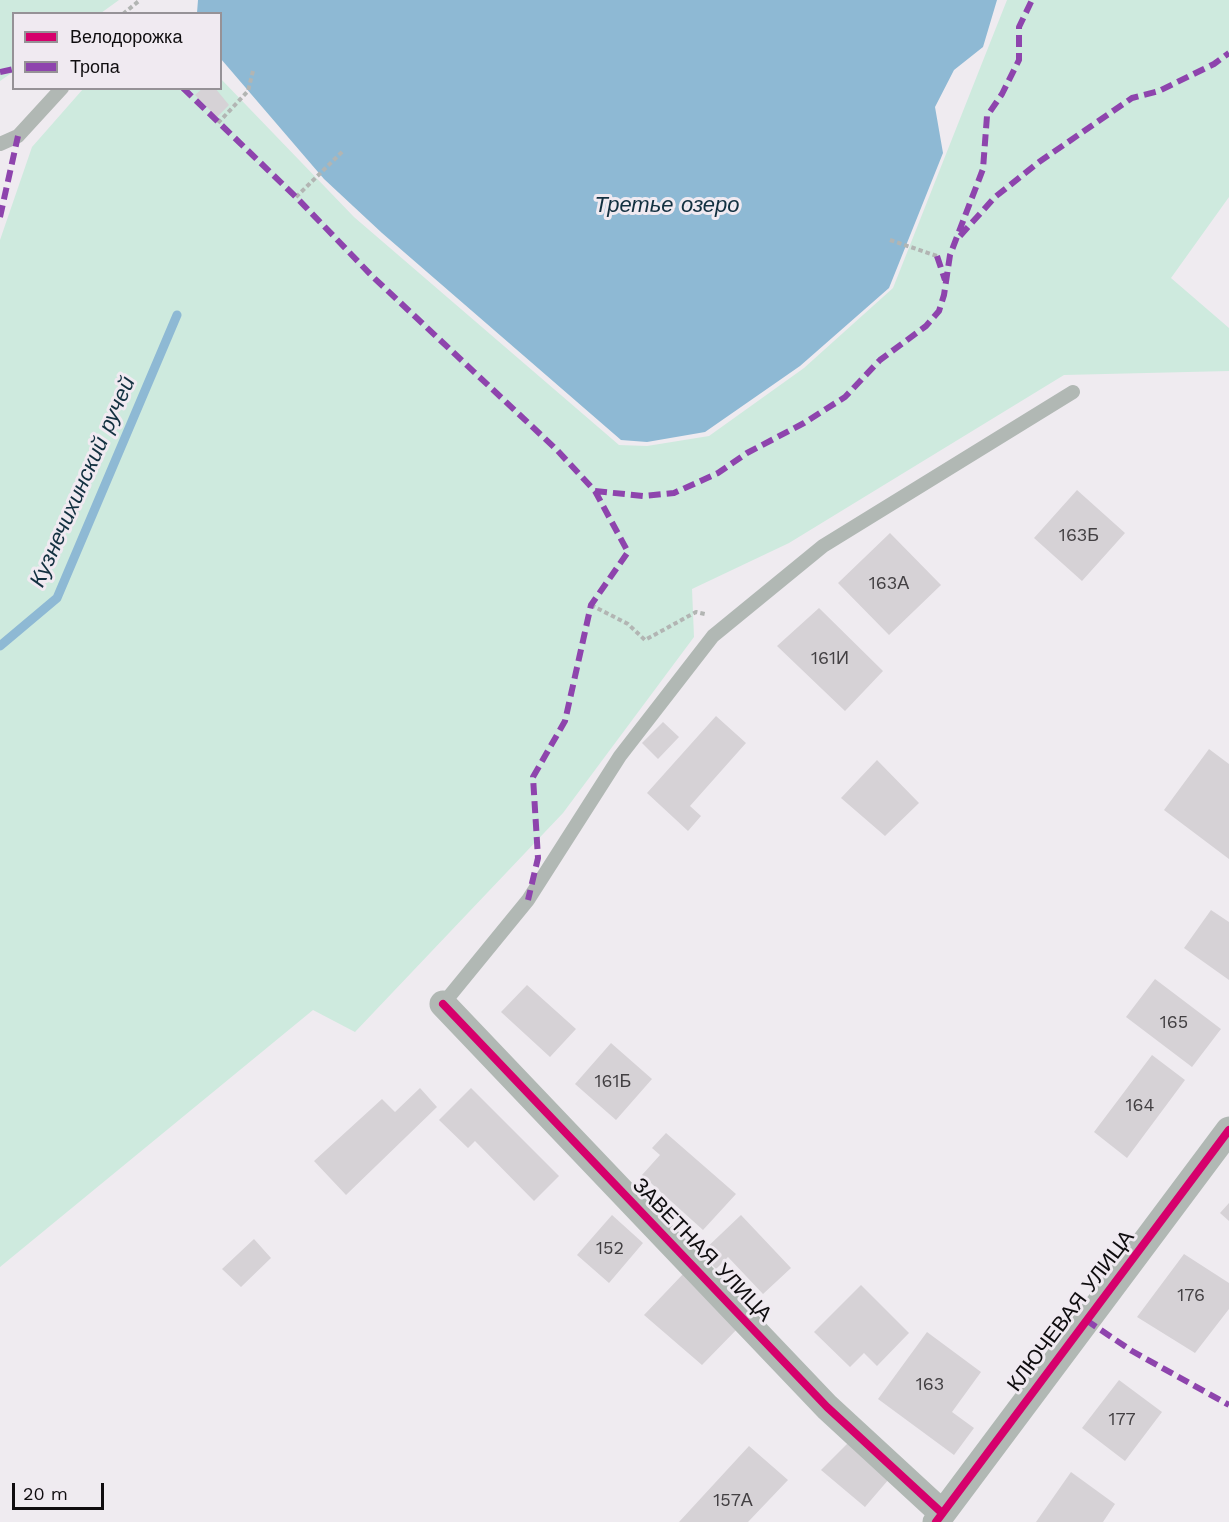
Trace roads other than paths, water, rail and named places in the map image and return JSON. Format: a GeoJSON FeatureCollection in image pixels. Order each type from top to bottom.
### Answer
{"type":"FeatureCollection","features":[{"type":"Feature","properties":{"kind":"street","name":"ЗАВЕТНАЯ УЛИЦА"},"geometry":{"type":"LineString","coordinates":[[443,1004],[827,1407],[939,1518]]}},
{"type":"Feature","properties":{"kind":"street","name":"КЛЮЧЕВАЯ УЛИЦА"},"geometry":{"type":"LineString","coordinates":[[939,1518],[1229,1130]]}},
{"type":"Feature","properties":{"kind":"lane"},"geometry":{"type":"LineString","coordinates":[[0,144],[18,136],[60,90]]}},
{"type":"Feature","properties":{"kind":"lane"},"geometry":{"type":"LineString","coordinates":[[443,1004],[528,900],[620,756],[713,636],[823,546],[1073,392]]}},
{"type":"Feature","properties":{"kind":"water","name":"Третье озеро"},"geometry":{"type":"Polygon","coordinates":[[[198,0],[997,0],[983,47],[954,70],[935,107],[943,153],[889,288],[800,366],[705,432],[647,442],[621,440],[382,233],[324,179],[222,60],[222,12],[197,12],[198,0]]]}},
{"type":"Feature","properties":{"kind":"waterway","name":"Кузнечихинский ручей"},"geometry":{"type":"LineString","coordinates":[[0,646],[57,598],[177,315]]}}]}
